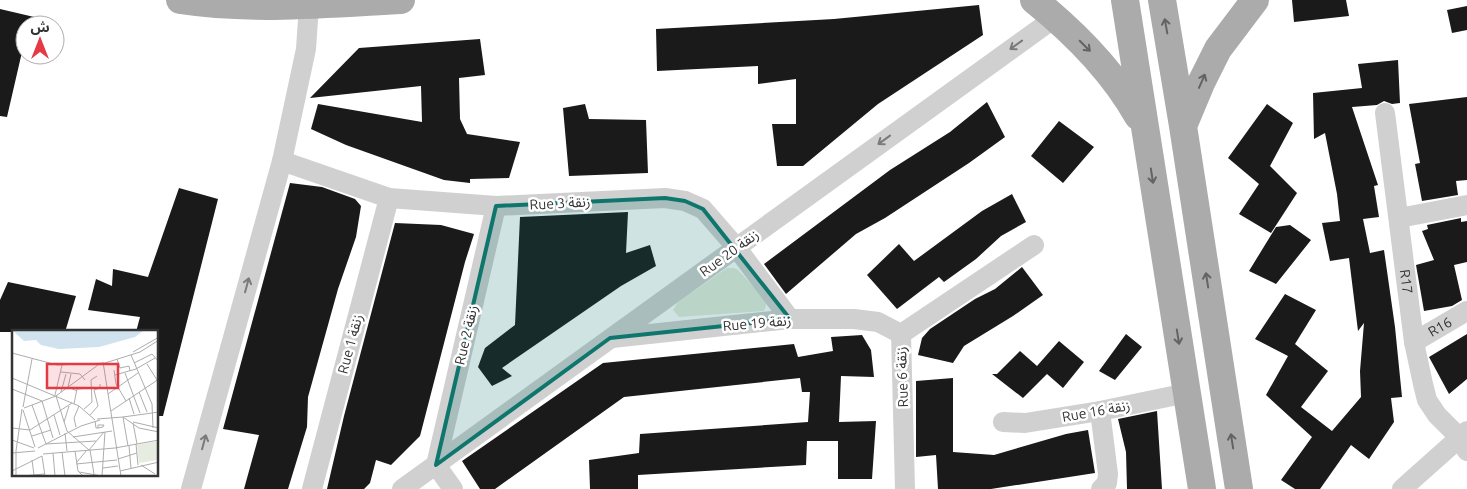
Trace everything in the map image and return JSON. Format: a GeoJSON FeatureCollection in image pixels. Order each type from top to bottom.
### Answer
{"type":"FeatureCollection","features":[{"type":"Feature","properties":{"kind":"main road"},"geometry":{"type":"LineString","coordinates":[[180,0],[235,6],[309,5],[401,0]]}},
{"type":"Feature","properties":{"kind":"main road"},"geometry":{"type":"LineString","coordinates":[[1034,0],[1056,16],[1107,70],[1121,88],[1144,128]]}},
{"type":"Feature","properties":{"kind":"main road"},"geometry":{"type":"LineString","coordinates":[[1125,0],[1202,489]]}},
{"type":"Feature","properties":{"kind":"main road"},"geometry":{"type":"LineString","coordinates":[[1162,0],[1239,489]]}},
{"type":"Feature","properties":{"kind":"main road"},"geometry":{"type":"LineString","coordinates":[[1183,126],[1200,82],[1218,49],[1256,0]]}},
{"type":"Feature","properties":{"kind":"street"},"geometry":{"type":"LineString","coordinates":[[191,489],[282,161],[306,48],[309,5]]}},
{"type":"Feature","properties":{"kind":"street","name":"Rue 20 زنقة"},"geometry":{"type":"LineString","coordinates":[[402,489],[1056,16]]}},
{"type":"Feature","properties":{"kind":"street","name":"R17"},"geometry":{"type":"LineString","coordinates":[[1385,113],[1414,342],[1427,400],[1437,415],[1464,440]]}},
{"type":"Feature","properties":{"kind":"street","name":"Rue 3 زنقة"},"geometry":{"type":"LineString","coordinates":[[282,161],[389,198],[496,206],[665,198],[685,201],[703,209],[736,247],[790,319]]}},
{"type":"Feature","properties":{"kind":"street","name":"Rue 1 زنقة"},"geometry":{"type":"LineString","coordinates":[[312,489],[389,198]]}},
{"type":"Feature","properties":{"kind":"street"},"geometry":{"type":"LineString","coordinates":[[1399,218],[1467,205]]}},
{"type":"Feature","properties":{"kind":"street","name":"Rue 2 زنقة"},"geometry":{"type":"LineString","coordinates":[[436,464],[496,206]]}},
{"type":"Feature","properties":{"kind":"street","name":"Rue 6 زنقة"},"geometry":{"type":"LineString","coordinates":[[905,489],[901,334],[1034,245]]}},
{"type":"Feature","properties":{"kind":"street","name":"R16"},"geometry":{"type":"LineString","coordinates":[[1414,342],[1467,311]]}},
{"type":"Feature","properties":{"kind":"street","name":"Rue 19 زنقة"},"geometry":{"type":"LineString","coordinates":[[610,338],[790,319],[854,319],[878,322],[901,334]]}},
{"type":"Feature","properties":{"kind":"street","name":"Rue 16 زنقة"},"geometry":{"type":"LineString","coordinates":[[1003,422],[1025,424],[1187,393]]}},
{"type":"Feature","properties":{"kind":"street"},"geometry":{"type":"LineString","coordinates":[[1100,411],[1108,474],[1107,483],[1102,489]]}},
{"type":"Feature","properties":{"kind":"street"},"geometry":{"type":"LineString","coordinates":[[1402,489],[1464,440]]}},
{"type":"Feature","properties":{"kind":"street"},"geometry":{"type":"LineString","coordinates":[[436,464],[453,489]]}},
{"type":"Feature","properties":{"kind":"highlighted area"},"geometry":{"type":"Polygon","coordinates":[[[665,198],[685,201],[703,209],[790,319],[610,338],[436,465],[496,206],[665,198]]]}},
{"type":"Feature","properties":{"kind":"shaded area"},"geometry":{"type":"Polygon","coordinates":[[[727,268],[738,270],[766,300],[764,311],[679,317],[673,310],[678,302],[727,268]]]}},
{"type":"Feature","properties":{"kind":"building"},"geometry":{"type":"Polygon","coordinates":[[[1292,0],[1346,0],[1349,16],[1294,22],[1292,0]]]}},
{"type":"Feature","properties":{"kind":"building"},"geometry":{"type":"Polygon","coordinates":[[[979,5],[983,35],[878,104],[803,166],[777,166],[772,124],[796,124],[796,79],[758,84],[758,66],[657,71],[656,29],[834,19],[979,5]]]}},
{"type":"Feature","properties":{"kind":"building"},"geometry":{"type":"Polygon","coordinates":[[[1467,6],[1467,30],[1452,33],[1447,10],[1467,6]]]}},
{"type":"Feature","properties":{"kind":"building"},"geometry":{"type":"Polygon","coordinates":[[[0,9],[26,15],[15,15],[15,65],[19,65],[7,117],[0,116],[0,9]]]}},
{"type":"Feature","properties":{"kind":"building"},"geometry":{"type":"Polygon","coordinates":[[[480,39],[485,75],[459,78],[460,119],[467,134],[520,142],[509,178],[470,179],[470,183],[444,180],[346,145],[311,129],[318,104],[422,122],[421,86],[310,98],[359,48],[480,39]]]}},
{"type":"Feature","properties":{"kind":"building"},"geometry":{"type":"Polygon","coordinates":[[[1398,60],[1400,103],[1392,104],[1384,101],[1377,105],[1352,107],[1378,185],[1374,186],[1379,217],[1363,219],[1370,253],[1384,250],[1395,327],[1402,397],[1391,398],[1394,422],[1369,459],[1351,445],[1320,489],[1295,489],[1281,480],[1312,437],[1266,395],[1288,356],[1255,339],[1285,294],[1316,310],[1295,344],[1328,371],[1301,407],[1332,431],[1361,397],[1360,371],[1364,323],[1358,331],[1349,258],[1330,261],[1322,223],[1340,221],[1337,194],[1325,133],[1314,139],[1313,93],[1362,88],[1358,64],[1398,60]]]}},
{"type":"Feature","properties":{"kind":"building"},"geometry":{"type":"Polygon","coordinates":[[[1467,97],[1467,180],[1456,181],[1458,195],[1422,201],[1415,164],[1420,163],[1409,104],[1467,97]]]}},
{"type":"Feature","properties":{"kind":"building"},"geometry":{"type":"Polygon","coordinates":[[[987,102],[1005,137],[885,218],[856,234],[786,294],[764,264],[890,170],[950,132],[987,102]]]}},
{"type":"Feature","properties":{"kind":"building"},"geometry":{"type":"Polygon","coordinates":[[[585,104],[589,119],[646,120],[648,173],[569,176],[563,108],[585,104]]]}},
{"type":"Feature","properties":{"kind":"building"},"geometry":{"type":"Polygon","coordinates":[[[1267,104],[1293,123],[1270,166],[1297,193],[1271,233],[1239,214],[1259,184],[1228,158],[1267,104]]]}},
{"type":"Feature","properties":{"kind":"building"},"geometry":{"type":"Polygon","coordinates":[[[1059,121],[1094,147],[1063,183],[1031,156],[1059,121]]]}},
{"type":"Feature","properties":{"kind":"building"},"geometry":{"type":"Polygon","coordinates":[[[290,183],[322,187],[355,199],[361,206],[356,237],[338,289],[308,397],[307,427],[288,489],[244,489],[259,435],[223,429],[290,183]]]}},
{"type":"Feature","properties":{"kind":"building"},"geometry":{"type":"Polygon","coordinates":[[[179,188],[218,199],[163,416],[159,416],[159,330],[137,330],[140,317],[88,310],[96,279],[112,286],[113,269],[148,277],[179,188]]]}},
{"type":"Feature","properties":{"kind":"building"},"geometry":{"type":"Polygon","coordinates":[[[1012,194],[1026,222],[1001,236],[976,259],[944,282],[939,277],[897,309],[867,275],[899,244],[914,261],[982,211],[1012,194]]]}},
{"type":"Feature","properties":{"kind":"building"},"geometry":{"type":"Polygon","coordinates":[[[628,212],[626,253],[650,245],[656,266],[621,286],[502,368],[512,376],[492,386],[478,367],[485,348],[515,325],[520,217],[628,212]]]}},
{"type":"Feature","properties":{"kind":"building"},"geometry":{"type":"Polygon","coordinates":[[[1461,218],[1461,222],[1467,221],[1467,262],[1454,265],[1462,300],[1452,306],[1424,311],[1416,265],[1434,260],[1422,231],[1428,229],[1427,225],[1461,218]]]}},
{"type":"Feature","properties":{"kind":"building"},"geometry":{"type":"Polygon","coordinates":[[[395,223],[441,225],[474,234],[420,436],[391,465],[376,460],[370,483],[364,489],[327,489],[344,416],[395,223]]]}},
{"type":"Feature","properties":{"kind":"building"},"geometry":{"type":"Polygon","coordinates":[[[1290,225],[1311,240],[1276,284],[1249,271],[1276,227],[1290,225]]]}},
{"type":"Feature","properties":{"kind":"building"},"geometry":{"type":"Polygon","coordinates":[[[1022,267],[1043,295],[964,346],[953,363],[918,355],[922,338],[930,329],[975,299],[995,289],[1022,267]]]}},
{"type":"Feature","properties":{"kind":"building"},"geometry":{"type":"Polygon","coordinates":[[[8,282],[76,296],[66,330],[12,330],[12,332],[0,332],[0,300],[8,282]]]}},
{"type":"Feature","properties":{"kind":"building"},"geometry":{"type":"Polygon","coordinates":[[[1126,334],[1142,347],[1115,380],[1099,371],[1126,334]]]}},
{"type":"Feature","properties":{"kind":"building"},"geometry":{"type":"Polygon","coordinates":[[[1467,334],[1467,379],[1449,394],[1429,357],[1467,334]]]}},
{"type":"Feature","properties":{"kind":"building"},"geometry":{"type":"Polygon","coordinates":[[[862,335],[871,350],[874,377],[841,376],[839,422],[876,421],[872,479],[838,479],[838,441],[807,441],[806,465],[638,475],[638,489],[590,489],[589,460],[639,453],[640,434],[808,422],[810,392],[802,392],[800,378],[624,397],[495,489],[480,489],[462,461],[603,363],[794,344],[798,357],[833,351],[831,337],[862,335]]]}},
{"type":"Feature","properties":{"kind":"building"},"geometry":{"type":"Polygon","coordinates":[[[1059,341],[1084,362],[1063,388],[1047,374],[1023,398],[992,374],[997,374],[1020,351],[1037,366],[1059,341]]]}},
{"type":"Feature","properties":{"kind":"building"},"geometry":{"type":"Polygon","coordinates":[[[953,378],[953,452],[994,455],[1066,434],[1088,430],[1095,473],[991,489],[938,489],[936,455],[916,457],[916,381],[953,378]]]}},
{"type":"Feature","properties":{"kind":"building"},"geometry":{"type":"Polygon","coordinates":[[[1157,411],[1162,489],[1127,489],[1126,452],[1118,419],[1157,411]]]}}]}
